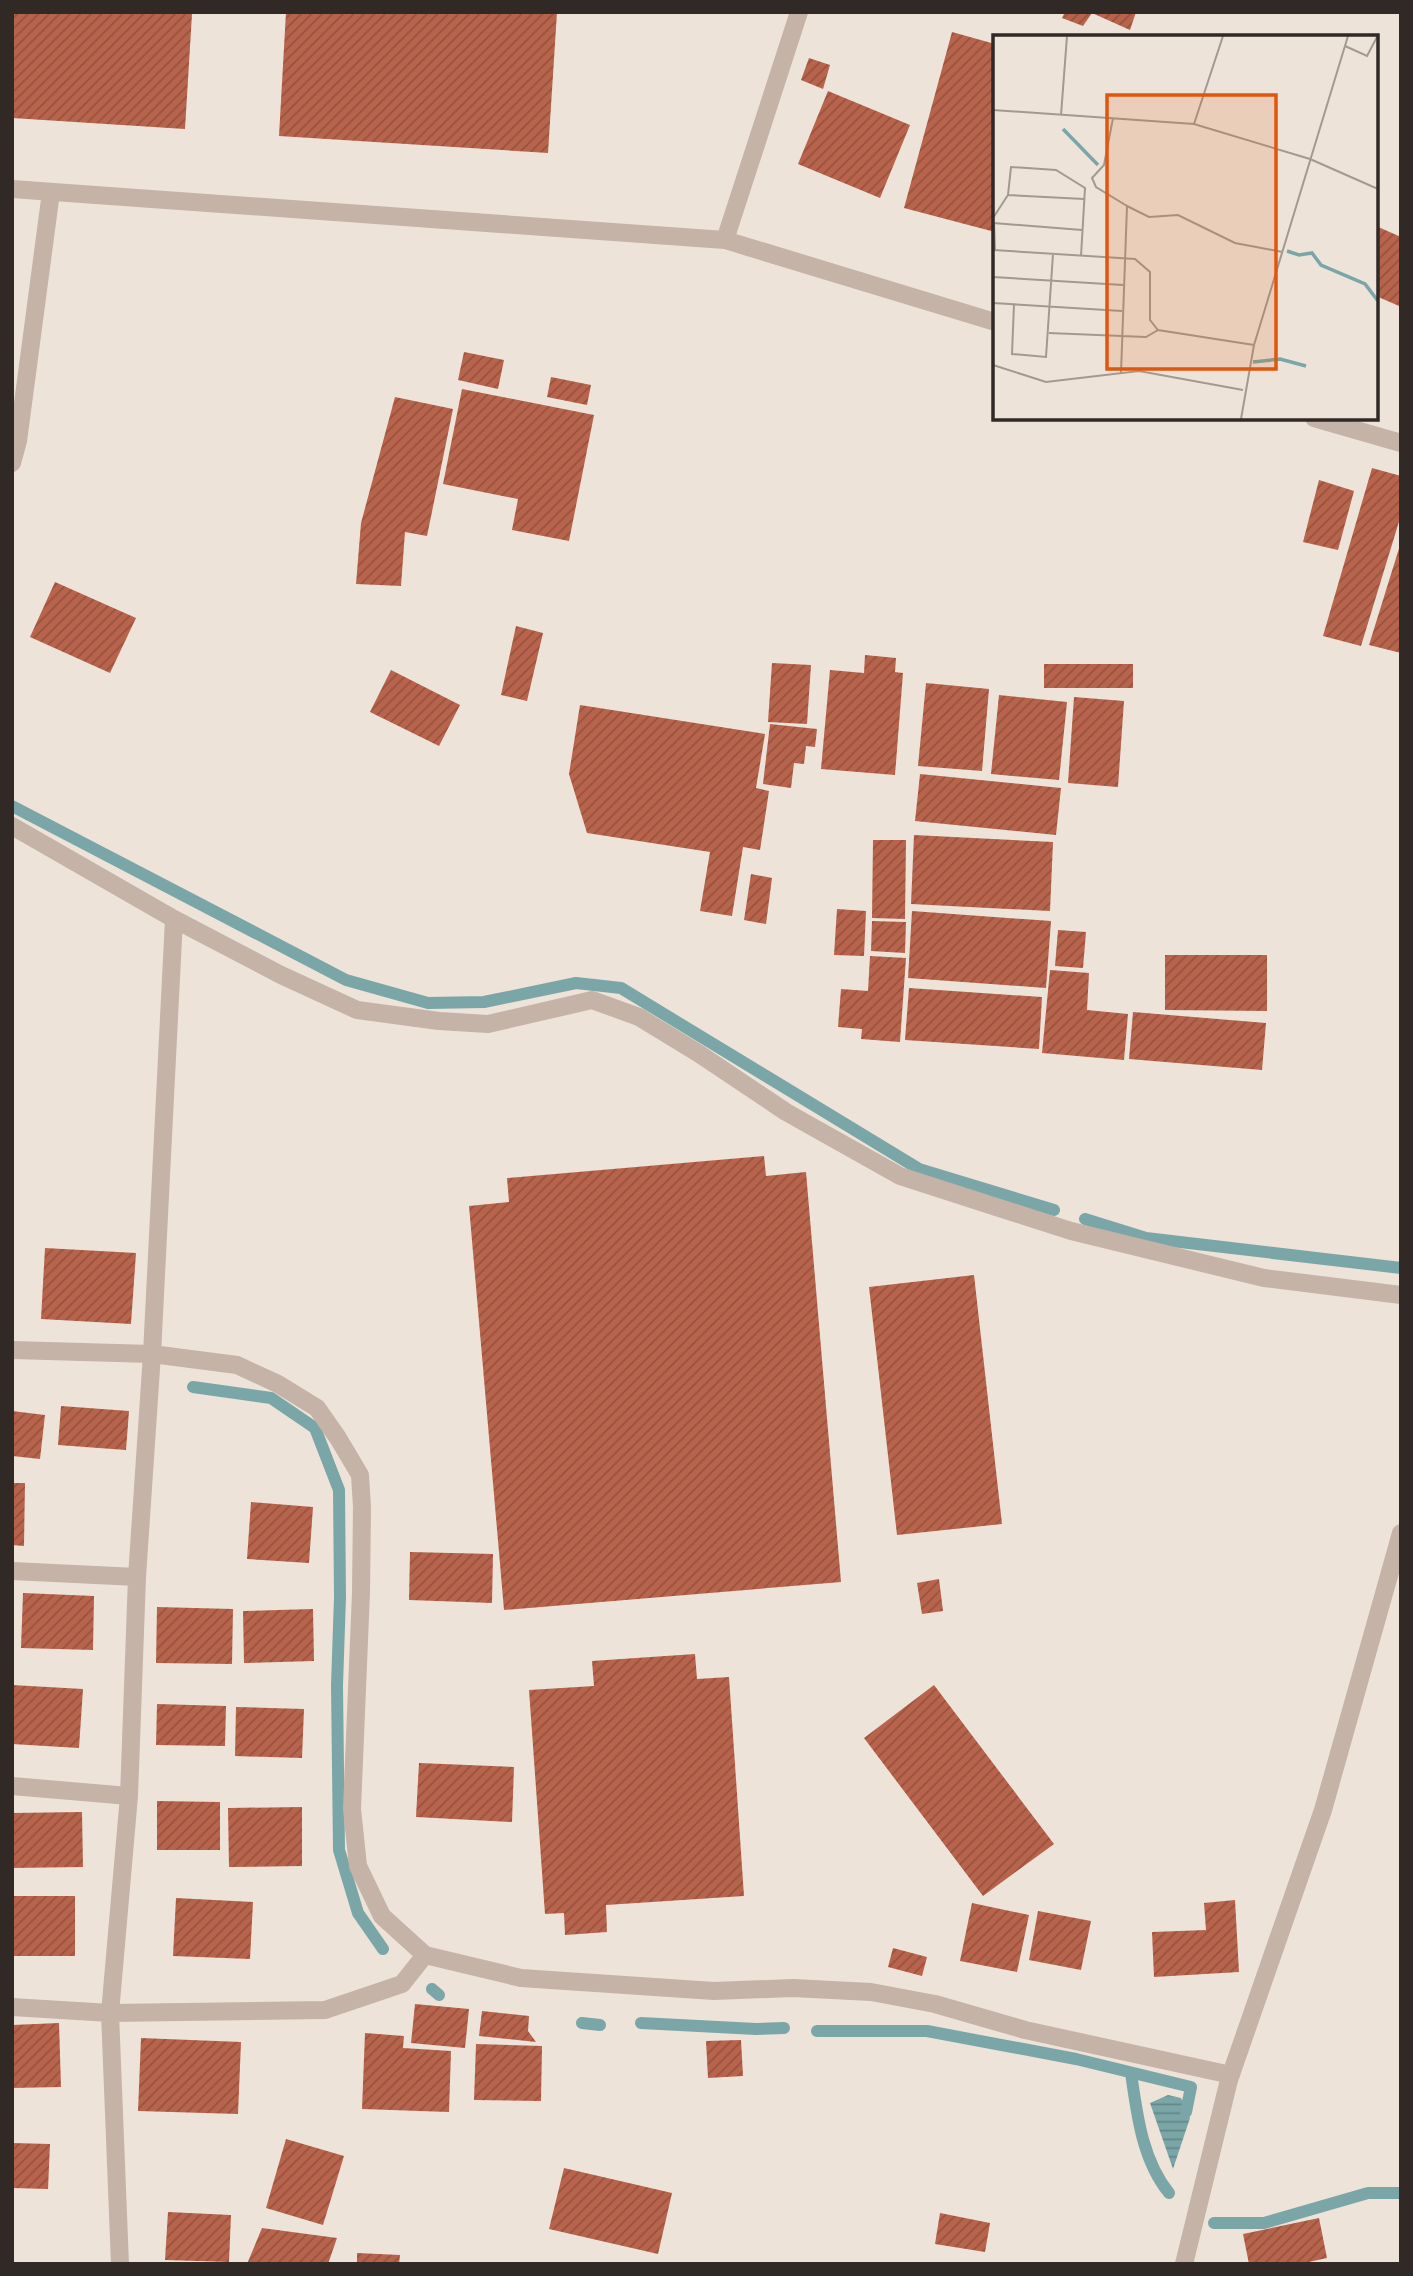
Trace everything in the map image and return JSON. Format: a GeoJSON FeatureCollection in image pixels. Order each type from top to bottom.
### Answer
{"type":"FeatureCollection","features":[{"type":"Feature","properties":{"kind":"street"},"geometry":{"type":"LineString","coordinates":[[725,240],[799,12]]}},
{"type":"Feature","properties":{"kind":"street"},"geometry":{"type":"LineString","coordinates":[[12,189],[725,240],[993,321]]}},
{"type":"Feature","properties":{"kind":"street"},"geometry":{"type":"LineString","coordinates":[[12,463],[18,442],[51,192]]}},
{"type":"Feature","properties":{"kind":"street"},"geometry":{"type":"LineString","coordinates":[[1321,420],[1401,443]]}},
{"type":"Feature","properties":{"kind":"street"},"geometry":{"type":"LineString","coordinates":[[12,826],[174,919],[281,975],[357,1010],[439,1021],[488,1024],[592,1000],[639,1017],[786,1112],[900,1176],[1071,1231],[1264,1278],[1401,1295]]}},
{"type":"Feature","properties":{"kind":"street"},"geometry":{"type":"LineString","coordinates":[[120,2264],[110,2013],[129,1796],[137,1577],[152,1354],[174,919]]}},
{"type":"Feature","properties":{"kind":"street"},"geometry":{"type":"LineString","coordinates":[[12,1350],[152,1354],[237,1365],[278,1384],[317,1408],[338,1438],[360,1475],[362,1507],[352,1809],[358,1866],[382,1916],[425,1955],[521,1978],[714,1992],[793,1988],[871,1992],[935,2004],[1025,2030],[1231,2075]]}},
{"type":"Feature","properties":{"kind":"street"},"geometry":{"type":"LineString","coordinates":[[1184,2264],[1231,2075],[1323,1810],[1401,1533]]}},
{"type":"Feature","properties":{"kind":"street"},"geometry":{"type":"LineString","coordinates":[[12,1571],[137,1577]]}},
{"type":"Feature","properties":{"kind":"street"},"geometry":{"type":"LineString","coordinates":[[12,1786],[129,1796]]}},
{"type":"Feature","properties":{"kind":"street"},"geometry":{"type":"LineString","coordinates":[[12,2007],[110,2013],[325,2010],[401,1984],[425,1955]]}},
{"type":"Feature","properties":{"kind":"water"},"geometry":{"type":"Polygon","coordinates":[[[1168,2095],[1181,2098],[1190,2118],[1173,2169],[1150,2103],[1168,2095]]]}},
{"type":"Feature","properties":{"kind":"building"},"geometry":{"type":"Polygon","coordinates":[[[12,12],[192,14],[185,129],[12,118],[12,12]]]}},
{"type":"Feature","properties":{"kind":"building"},"geometry":{"type":"Polygon","coordinates":[[[286,12],[557,12],[548,153],[279,136],[286,12]]]}},
{"type":"Feature","properties":{"kind":"building"},"geometry":{"type":"Polygon","coordinates":[[[1065,12],[1136,12],[1130,30],[1092,13],[1083,26],[1062,18],[1065,12]]]}},
{"type":"Feature","properties":{"kind":"building"},"geometry":{"type":"Polygon","coordinates":[[[952,32],[993,43],[993,231],[904,208],[952,32]]]}},
{"type":"Feature","properties":{"kind":"building"},"geometry":{"type":"Polygon","coordinates":[[[809,58],[830,65],[823,89],[801,80],[809,58]]]}},
{"type":"Feature","properties":{"kind":"building"},"geometry":{"type":"Polygon","coordinates":[[[828,91],[910,125],[880,198],[798,164],[828,91]]]}},
{"type":"Feature","properties":{"kind":"building"},"geometry":{"type":"Polygon","coordinates":[[[1378,227],[1401,237],[1399,306],[1378,297],[1378,227]]]}},
{"type":"Feature","properties":{"kind":"building"},"geometry":{"type":"Polygon","coordinates":[[[464,352],[504,360],[498,389],[458,380],[464,352]]]}},
{"type":"Feature","properties":{"kind":"building"},"geometry":{"type":"Polygon","coordinates":[[[551,377],[591,385],[587,405],[547,397],[551,377]]]}},
{"type":"Feature","properties":{"kind":"building"},"geometry":{"type":"Polygon","coordinates":[[[462,389],[594,415],[569,541],[512,530],[518,499],[443,484],[462,389]]]}},
{"type":"Feature","properties":{"kind":"building"},"geometry":{"type":"Polygon","coordinates":[[[395,397],[453,409],[427,536],[405,532],[401,586],[356,584],[361,523],[395,397]]]}},
{"type":"Feature","properties":{"kind":"building"},"geometry":{"type":"Polygon","coordinates":[[[1372,468],[1401,476],[1401,515],[1361,646],[1323,636],[1372,468]]]}},
{"type":"Feature","properties":{"kind":"building"},"geometry":{"type":"Polygon","coordinates":[[[1319,480],[1354,491],[1338,550],[1303,542],[1319,480]]]}},
{"type":"Feature","properties":{"kind":"building"},"geometry":{"type":"Polygon","coordinates":[[[1401,542],[1401,653],[1369,645],[1401,542]]]}},
{"type":"Feature","properties":{"kind":"building"},"geometry":{"type":"Polygon","coordinates":[[[55,582],[136,618],[110,673],[30,637],[55,582]]]}},
{"type":"Feature","properties":{"kind":"building"},"geometry":{"type":"Polygon","coordinates":[[[516,626],[543,633],[527,701],[501,695],[516,626]]]}},
{"type":"Feature","properties":{"kind":"building"},"geometry":{"type":"Polygon","coordinates":[[[865,655],[896,658],[895,672],[903,673],[895,775],[821,769],[830,670],[864,673],[865,655]]]}},
{"type":"Feature","properties":{"kind":"building"},"geometry":{"type":"Polygon","coordinates":[[[772,663],[811,665],[807,724],[768,722],[772,663]]]}},
{"type":"Feature","properties":{"kind":"building"},"geometry":{"type":"Polygon","coordinates":[[[1044,664],[1133,664],[1133,688],[1044,688],[1044,664]]]}},
{"type":"Feature","properties":{"kind":"building"},"geometry":{"type":"Polygon","coordinates":[[[391,670],[460,705],[439,746],[370,712],[391,670]]]}},
{"type":"Feature","properties":{"kind":"building"},"geometry":{"type":"Polygon","coordinates":[[[926,683],[989,689],[982,771],[918,766],[926,683]]]}},
{"type":"Feature","properties":{"kind":"building"},"geometry":{"type":"Polygon","coordinates":[[[999,695],[1067,702],[1059,780],[991,774],[999,695]]]}},
{"type":"Feature","properties":{"kind":"building"},"geometry":{"type":"Polygon","coordinates":[[[1074,697],[1124,701],[1118,787],[1068,783],[1074,697]]]}},
{"type":"Feature","properties":{"kind":"building"},"geometry":{"type":"Polygon","coordinates":[[[580,705],[765,734],[756,788],[769,791],[760,850],[743,847],[732,916],[700,911],[710,852],[587,833],[569,774],[580,705]]]}},
{"type":"Feature","properties":{"kind":"building"},"geometry":{"type":"Polygon","coordinates":[[[770,724],[817,729],[815,747],[806,746],[804,764],[794,763],[791,788],[763,784],[770,724]]]}},
{"type":"Feature","properties":{"kind":"building"},"geometry":{"type":"Polygon","coordinates":[[[920,774],[1061,788],[1056,835],[915,821],[920,774]]]}},
{"type":"Feature","properties":{"kind":"building"},"geometry":{"type":"Polygon","coordinates":[[[914,835],[1053,842],[1050,911],[911,904],[914,835]]]}},
{"type":"Feature","properties":{"kind":"building"},"geometry":{"type":"Polygon","coordinates":[[[873,840],[906,840],[905,919],[872,918],[873,840]]]}},
{"type":"Feature","properties":{"kind":"building"},"geometry":{"type":"Polygon","coordinates":[[[751,874],[772,878],[766,924],[744,920],[751,874]]]}},
{"type":"Feature","properties":{"kind":"building"},"geometry":{"type":"Polygon","coordinates":[[[837,909],[866,911],[864,956],[834,955],[837,909]]]}},
{"type":"Feature","properties":{"kind":"building"},"geometry":{"type":"Polygon","coordinates":[[[912,911],[1051,921],[1046,988],[908,978],[912,911]]]}},
{"type":"Feature","properties":{"kind":"building"},"geometry":{"type":"Polygon","coordinates":[[[872,921],[906,922],[905,953],[871,951],[872,921]]]}},
{"type":"Feature","properties":{"kind":"building"},"geometry":{"type":"Polygon","coordinates":[[[1058,930],[1086,932],[1083,968],[1055,966],[1058,930]]]}},
{"type":"Feature","properties":{"kind":"building"},"geometry":{"type":"Polygon","coordinates":[[[1165,955],[1267,955],[1267,1011],[1165,1010],[1165,955]]]}},
{"type":"Feature","properties":{"kind":"building"},"geometry":{"type":"Polygon","coordinates":[[[870,956],[906,958],[900,1042],[861,1039],[862,1029],[838,1027],[841,989],[868,991],[870,956]]]}},
{"type":"Feature","properties":{"kind":"building"},"geometry":{"type":"Polygon","coordinates":[[[1050,970],[1089,973],[1087,1010],[1128,1014],[1124,1060],[1042,1053],[1050,970]]]}},
{"type":"Feature","properties":{"kind":"building"},"geometry":{"type":"Polygon","coordinates":[[[909,988],[1042,997],[1039,1049],[905,1040],[909,988]]]}},
{"type":"Feature","properties":{"kind":"building"},"geometry":{"type":"Polygon","coordinates":[[[1133,1012],[1266,1023],[1262,1070],[1129,1059],[1133,1012]]]}},
{"type":"Feature","properties":{"kind":"building"},"geometry":{"type":"Polygon","coordinates":[[[764,1156],[766,1176],[806,1172],[841,1582],[504,1610],[469,1206],[509,1202],[507,1178],[764,1156]]]}},
{"type":"Feature","properties":{"kind":"building"},"geometry":{"type":"Polygon","coordinates":[[[45,1248],[136,1253],[131,1324],[41,1319],[45,1248]]]}},
{"type":"Feature","properties":{"kind":"building"},"geometry":{"type":"Polygon","coordinates":[[[974,1275],[1002,1524],[897,1535],[869,1287],[974,1275]]]}},
{"type":"Feature","properties":{"kind":"building"},"geometry":{"type":"Polygon","coordinates":[[[61,1406],[129,1411],[126,1450],[58,1445],[61,1406]]]}},
{"type":"Feature","properties":{"kind":"building"},"geometry":{"type":"Polygon","coordinates":[[[12,1411],[45,1415],[40,1459],[12,1456],[12,1411]]]}},
{"type":"Feature","properties":{"kind":"building"},"geometry":{"type":"Polygon","coordinates":[[[12,1483],[25,1483],[24,1546],[12,1545],[12,1483]]]}},
{"type":"Feature","properties":{"kind":"building"},"geometry":{"type":"Polygon","coordinates":[[[251,1502],[313,1507],[309,1563],[247,1559],[251,1502]]]}},
{"type":"Feature","properties":{"kind":"building"},"geometry":{"type":"Polygon","coordinates":[[[410,1552],[493,1554],[492,1603],[409,1600],[410,1552]]]}},
{"type":"Feature","properties":{"kind":"building"},"geometry":{"type":"Polygon","coordinates":[[[939,1579],[943,1611],[922,1614],[917,1583],[939,1579]]]}},
{"type":"Feature","properties":{"kind":"building"},"geometry":{"type":"Polygon","coordinates":[[[23,1593],[94,1596],[93,1650],[21,1648],[23,1593]]]}},
{"type":"Feature","properties":{"kind":"building"},"geometry":{"type":"Polygon","coordinates":[[[157,1607],[233,1609],[232,1664],[156,1663],[157,1607]]]}},
{"type":"Feature","properties":{"kind":"building"},"geometry":{"type":"Polygon","coordinates":[[[313,1609],[314,1661],[244,1663],[243,1611],[313,1609]]]}},
{"type":"Feature","properties":{"kind":"building"},"geometry":{"type":"Polygon","coordinates":[[[695,1654],[697,1679],[729,1677],[744,1896],[606,1905],[607,1932],[565,1935],[564,1913],[545,1914],[529,1690],[594,1686],[592,1661],[695,1654]]]}},
{"type":"Feature","properties":{"kind":"building"},"geometry":{"type":"Polygon","coordinates":[[[12,1685],[83,1689],[79,1748],[12,1744],[12,1685]]]}},
{"type":"Feature","properties":{"kind":"building"},"geometry":{"type":"Polygon","coordinates":[[[934,1685],[1054,1844],[983,1896],[864,1738],[934,1685]]]}},
{"type":"Feature","properties":{"kind":"building"},"geometry":{"type":"Polygon","coordinates":[[[157,1704],[226,1706],[225,1746],[156,1745],[157,1704]]]}},
{"type":"Feature","properties":{"kind":"building"},"geometry":{"type":"Polygon","coordinates":[[[236,1707],[304,1709],[302,1758],[235,1756],[236,1707]]]}},
{"type":"Feature","properties":{"kind":"building"},"geometry":{"type":"Polygon","coordinates":[[[419,1763],[514,1767],[512,1822],[416,1817],[419,1763]]]}},
{"type":"Feature","properties":{"kind":"building"},"geometry":{"type":"Polygon","coordinates":[[[157,1801],[220,1802],[220,1850],[157,1850],[157,1801]]]}},
{"type":"Feature","properties":{"kind":"building"},"geometry":{"type":"Polygon","coordinates":[[[302,1807],[302,1866],[229,1867],[228,1808],[302,1807]]]}},
{"type":"Feature","properties":{"kind":"building"},"geometry":{"type":"Polygon","coordinates":[[[82,1812],[83,1867],[12,1868],[12,1813],[82,1812]]]}},
{"type":"Feature","properties":{"kind":"building"},"geometry":{"type":"Polygon","coordinates":[[[12,1896],[75,1896],[75,1956],[12,1956],[12,1896]]]}},
{"type":"Feature","properties":{"kind":"building"},"geometry":{"type":"Polygon","coordinates":[[[176,1898],[253,1902],[250,1959],[173,1956],[176,1898]]]}},
{"type":"Feature","properties":{"kind":"building"},"geometry":{"type":"Polygon","coordinates":[[[1235,1900],[1239,1972],[1154,1977],[1152,1932],[1206,1930],[1204,1903],[1235,1900]]]}},
{"type":"Feature","properties":{"kind":"building"},"geometry":{"type":"Polygon","coordinates":[[[972,1903],[1029,1915],[1017,1972],[960,1961],[972,1903]]]}},
{"type":"Feature","properties":{"kind":"building"},"geometry":{"type":"Polygon","coordinates":[[[1038,1911],[1091,1921],[1081,1970],[1029,1960],[1038,1911]]]}},
{"type":"Feature","properties":{"kind":"building"},"geometry":{"type":"Polygon","coordinates":[[[893,1948],[927,1957],[922,1976],[888,1967],[893,1948]]]}},
{"type":"Feature","properties":{"kind":"building"},"geometry":{"type":"Polygon","coordinates":[[[415,2004],[469,2009],[465,2048],[411,2043],[415,2004]]]}},
{"type":"Feature","properties":{"kind":"building"},"geometry":{"type":"Polygon","coordinates":[[[482,2011],[529,2016],[528,2031],[536,2042],[479,2036],[482,2011]]]}},
{"type":"Feature","properties":{"kind":"building"},"geometry":{"type":"Polygon","coordinates":[[[59,2023],[61,2087],[12,2088],[12,2025],[59,2023]]]}},
{"type":"Feature","properties":{"kind":"building"},"geometry":{"type":"Polygon","coordinates":[[[365,2033],[404,2036],[403,2048],[451,2051],[449,2112],[362,2109],[365,2033]]]}},
{"type":"Feature","properties":{"kind":"building"},"geometry":{"type":"Polygon","coordinates":[[[141,2038],[241,2042],[238,2114],[138,2111],[141,2038]]]}},
{"type":"Feature","properties":{"kind":"building"},"geometry":{"type":"Polygon","coordinates":[[[741,2040],[743,2076],[708,2078],[706,2041],[741,2040]]]}},
{"type":"Feature","properties":{"kind":"building"},"geometry":{"type":"Polygon","coordinates":[[[476,2044],[542,2046],[541,2101],[474,2100],[476,2044]]]}},
{"type":"Feature","properties":{"kind":"building"},"geometry":{"type":"Polygon","coordinates":[[[286,2139],[344,2156],[323,2225],[266,2208],[286,2139]]]}},
{"type":"Feature","properties":{"kind":"building"},"geometry":{"type":"Polygon","coordinates":[[[12,2143],[50,2144],[48,2189],[12,2188],[12,2143]]]}},
{"type":"Feature","properties":{"kind":"building"},"geometry":{"type":"Polygon","coordinates":[[[564,2168],[672,2193],[658,2254],[549,2229],[564,2168]]]}},
{"type":"Feature","properties":{"kind":"building"},"geometry":{"type":"Polygon","coordinates":[[[168,2212],[231,2215],[229,2262],[165,2260],[168,2212]]]}},
{"type":"Feature","properties":{"kind":"building"},"geometry":{"type":"Polygon","coordinates":[[[940,2213],[990,2223],[985,2252],[935,2244],[940,2213]]]}},
{"type":"Feature","properties":{"kind":"building"},"geometry":{"type":"Polygon","coordinates":[[[1319,2218],[1327,2258],[1300,2264],[1249,2264],[1243,2234],[1319,2218]]]}},
{"type":"Feature","properties":{"kind":"building"},"geometry":{"type":"Polygon","coordinates":[[[262,2228],[337,2238],[328,2264],[247,2264],[262,2228]]]}},
{"type":"Feature","properties":{"kind":"building"},"geometry":{"type":"Polygon","coordinates":[[[357,2253],[400,2255],[399,2264],[357,2264],[357,2253]]]}},
{"type":"Feature","properties":{"kind":"waterway"},"geometry":{"type":"LineString","coordinates":[[12,806],[346,980],[428,1003],[484,1002],[576,983],[621,988],[919,1169],[1054,1210]]}},
{"type":"Feature","properties":{"kind":"waterway"},"geometry":{"type":"LineString","coordinates":[[1085,1219],[1146,1238],[1401,1268]]}},
{"type":"Feature","properties":{"kind":"waterway"},"geometry":{"type":"LineString","coordinates":[[193,1387],[271,1398],[315,1428],[339,1490],[339,1850],[358,1913],[383,1949]]}},
{"type":"Feature","properties":{"kind":"waterway"},"geometry":{"type":"LineString","coordinates":[[432,1989],[439,1995]]}},
{"type":"Feature","properties":{"kind":"waterway"},"geometry":{"type":"LineString","coordinates":[[582,2023],[600,2025]]}},
{"type":"Feature","properties":{"kind":"waterway"},"geometry":{"type":"LineString","coordinates":[[641,2023],[784,2028]]}},
{"type":"Feature","properties":{"kind":"waterway"},"geometry":{"type":"LineString","coordinates":[[817,2031],[927,2031],[1076,2059],[1191,2087],[1186,2112]]}},
{"type":"Feature","properties":{"kind":"waterway"},"geometry":{"type":"LineString","coordinates":[[1131,2073],[1147,2151],[1169,2193]]}},
{"type":"Feature","properties":{"kind":"waterway"},"geometry":{"type":"LineString","coordinates":[[1214,2223],[1264,2223],[1368,2193],[1401,2193]]}}]}
